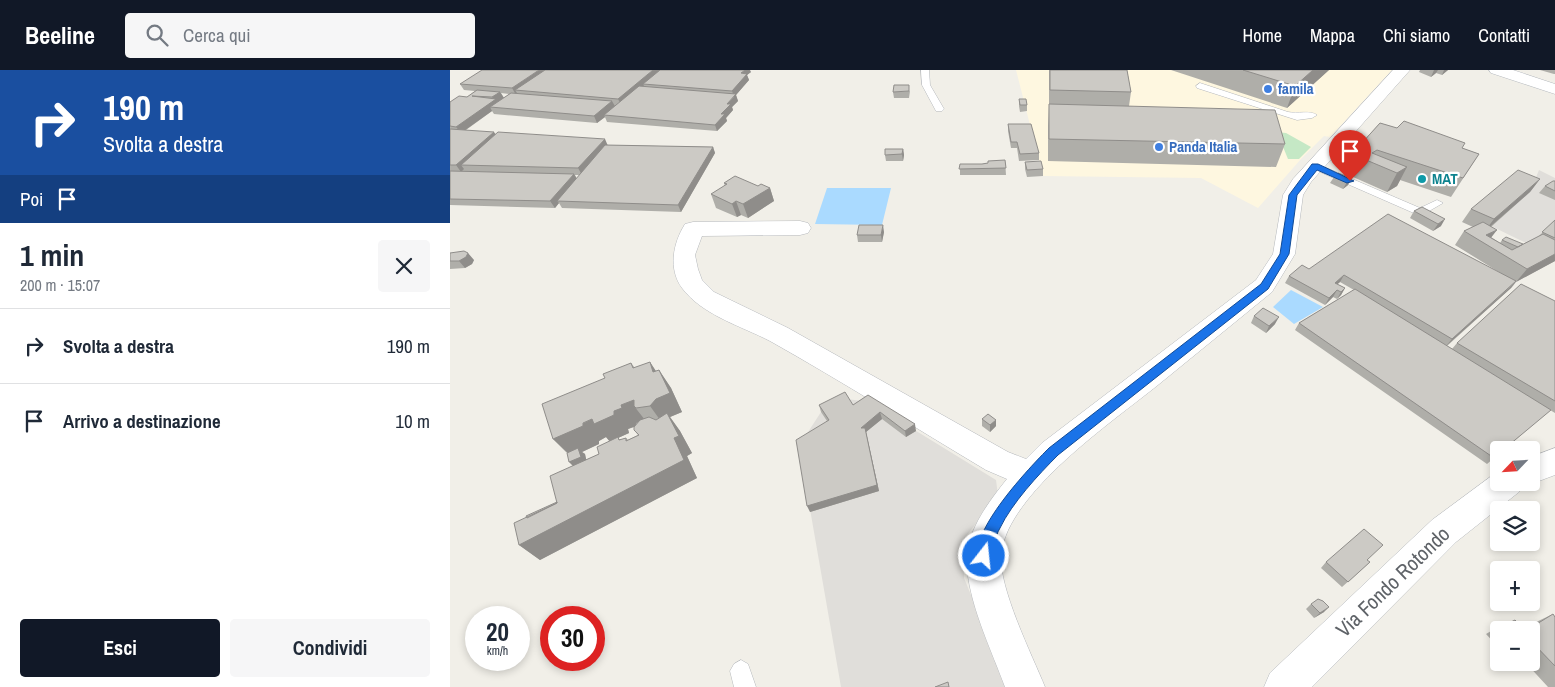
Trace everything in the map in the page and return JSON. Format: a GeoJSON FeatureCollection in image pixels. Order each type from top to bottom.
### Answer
{"type":"FeatureCollection","features":[{"type":"Feature","properties":{"kind":"street"},"geometry":{"type":"LineString","coordinates":[[1025,687],[986,577],[984,556],[987,540],[996,522],[1030,475],[1053,452],[1264,286],[1284,254],[1293,195],[1315,166],[1402,70]]}},
{"type":"Feature","properties":{"kind":"street"},"geometry":{"type":"LineString","coordinates":[[1497,70],[1555,89]]}},
{"type":"Feature","properties":{"kind":"street"},"geometry":{"type":"LineString","coordinates":[[1520,70],[1555,81]]}},
{"type":"Feature","properties":{"kind":"street"},"geometry":{"type":"LineString","coordinates":[[800,228],[693,229],[684,255],[691,283],[705,298],[779,335],[997,461],[1030,475]]}},
{"type":"Feature","properties":{"kind":"street"},"geometry":{"type":"LineString","coordinates":[[1540,467],[1555,461]]}},
{"type":"Feature","properties":{"kind":"street","name":"Via Fondo Rotondo"},"geometry":{"type":"LineString","coordinates":[[1284,687],[1444,531],[1496,491]]}},
{"type":"Feature","properties":{"kind":"lane"},"geometry":{"type":"LineString","coordinates":[[925,70],[926,85],[939,109]]}},
{"type":"Feature","properties":{"kind":"lane"},"geometry":{"type":"LineString","coordinates":[[1200,86],[1285,114],[1297,117],[1312,115]]}},
{"type":"Feature","properties":{"kind":"lane"},"geometry":{"type":"LineString","coordinates":[[1315,166],[1420,212],[1437,203]]}},
{"type":"Feature","properties":{"kind":"shaded area"},"geometry":{"type":"Polygon","coordinates":[[[1016,70],[1392,70],[1330,137],[1324,136],[1301,159],[1258,208],[1201,178],[1043,176],[1016,70]]]}},
{"type":"Feature","properties":{"kind":"shaded area"},"geometry":{"type":"Polygon","coordinates":[[[1539,170],[1555,178],[1555,257],[1491,226],[1530,192],[1539,170]]]}},
{"type":"Feature","properties":{"kind":"shaded area"},"geometry":{"type":"Polygon","coordinates":[[[847,399],[869,402],[996,480],[998,496],[967,535],[964,578],[1009,687],[841,687],[799,446],[821,412],[847,399]]]}},
{"type":"Feature","properties":{"kind":"green space"},"geometry":{"type":"Polygon","coordinates":[[[1277,132],[1286,133],[1311,147],[1299,159],[1288,159],[1277,132]]]}},
{"type":"Feature","properties":{"kind":"water"},"geometry":{"type":"Polygon","coordinates":[[[827,188],[891,188],[882,225],[815,224],[827,188]]]}},
{"type":"Feature","properties":{"kind":"water"},"geometry":{"type":"Polygon","coordinates":[[[1291,290],[1323,307],[1294,324],[1273,307],[1291,290]]]}},
{"type":"Feature","properties":{"kind":"building"},"geometry":{"type":"Polygon","coordinates":[[[482,70],[539,70],[512,88],[460,84],[482,70]]]}},
{"type":"Feature","properties":{"kind":"building"},"geometry":{"type":"Polygon","coordinates":[[[545,70],[653,70],[618,99],[515,90],[545,70]]]}},
{"type":"Feature","properties":{"kind":"building"},"geometry":{"type":"Polygon","coordinates":[[[660,70],[745,70],[741,73],[747,74],[732,91],[643,84],[660,70]]]}},
{"type":"Feature","properties":{"kind":"building"},"geometry":{"type":"Polygon","coordinates":[[[1050,70],[1127,70],[1131,92],[1050,90],[1050,70]]]}},
{"type":"Feature","properties":{"kind":"building"},"geometry":{"type":"Polygon","coordinates":[[[1243,70],[1313,70],[1295,86],[1243,70]]]}},
{"type":"Feature","properties":{"kind":"building"},"geometry":{"type":"Polygon","coordinates":[[[894,85],[909,85],[909,91],[893,92],[894,85]]]}},
{"type":"Feature","properties":{"kind":"building"},"geometry":{"type":"Polygon","coordinates":[[[639,86],[736,94],[727,104],[731,104],[721,114],[725,114],[715,125],[604,115],[639,86]]]}},
{"type":"Feature","properties":{"kind":"building"},"geometry":{"type":"Polygon","coordinates":[[[477,90],[500,92],[492,97],[472,96],[496,99],[456,127],[450,126],[450,102],[459,96],[467,97],[477,90]]]}},
{"type":"Feature","properties":{"kind":"building"},"geometry":{"type":"Polygon","coordinates":[[[511,93],[612,101],[594,116],[490,107],[511,93]]]}},
{"type":"Feature","properties":{"kind":"building"},"geometry":{"type":"Polygon","coordinates":[[[1019,99],[1026,99],[1027,105],[1020,105],[1019,99]]]}},
{"type":"Feature","properties":{"kind":"building"},"geometry":{"type":"Polygon","coordinates":[[[1049,104],[1275,110],[1285,144],[1049,139],[1049,104]]]}},
{"type":"Feature","properties":{"kind":"building"},"geometry":{"type":"Polygon","coordinates":[[[1404,121],[1465,143],[1462,148],[1479,154],[1463,178],[1377,150],[1372,153],[1407,167],[1397,173],[1352,154],[1380,123],[1397,128],[1404,121]]]}},
{"type":"Feature","properties":{"kind":"building"},"geometry":{"type":"Polygon","coordinates":[[[1008,124],[1031,124],[1039,153],[1020,154],[1017,142],[1011,142],[1008,124]]]}},
{"type":"Feature","properties":{"kind":"building"},"geometry":{"type":"Polygon","coordinates":[[[450,129],[494,132],[456,165],[450,165],[450,129]]]}},
{"type":"Feature","properties":{"kind":"building"},"geometry":{"type":"Polygon","coordinates":[[[498,132],[605,139],[578,168],[461,165],[498,132]]]}},
{"type":"Feature","properties":{"kind":"building"},"geometry":{"type":"Polygon","coordinates":[[[605,145],[713,147],[678,205],[557,201],[605,145]]]}},
{"type":"Feature","properties":{"kind":"building"},"geometry":{"type":"Polygon","coordinates":[[[885,149],[903,149],[902,154],[885,155],[885,149]]]}},
{"type":"Feature","properties":{"kind":"building"},"geometry":{"type":"Polygon","coordinates":[[[1005,160],[1006,168],[959,169],[960,164],[982,164],[988,163],[988,161],[1005,160]]]}},
{"type":"Feature","properties":{"kind":"building"},"geometry":{"type":"Polygon","coordinates":[[[1041,161],[1043,169],[1027,170],[1025,162],[1041,161]]]}},
{"type":"Feature","properties":{"kind":"building"},"geometry":{"type":"Polygon","coordinates":[[[1518,170],[1540,179],[1494,219],[1471,209],[1518,170]]]}},
{"type":"Feature","properties":{"kind":"building"},"geometry":{"type":"Polygon","coordinates":[[[450,171],[574,174],[550,201],[450,199],[450,171]]]}},
{"type":"Feature","properties":{"kind":"building"},"geometry":{"type":"Polygon","coordinates":[[[1338,173],[1351,178],[1347,182],[1334,177],[1338,173]]]}},
{"type":"Feature","properties":{"kind":"building"},"geometry":{"type":"Polygon","coordinates":[[[735,176],[758,186],[761,184],[770,188],[743,204],[736,201],[732,204],[711,194],[727,184],[724,183],[735,176]]]}},
{"type":"Feature","properties":{"kind":"building"},"geometry":{"type":"Polygon","coordinates":[[[1555,181],[1555,191],[1545,186],[1555,181]]]}},
{"type":"Feature","properties":{"kind":"building"},"geometry":{"type":"Polygon","coordinates":[[[1422,207],[1445,219],[1438,224],[1414,211],[1422,207]]]}},
{"type":"Feature","properties":{"kind":"building"},"geometry":{"type":"Polygon","coordinates":[[[1388,214],[1516,281],[1452,339],[1344,275],[1335,283],[1345,288],[1341,292],[1337,290],[1329,298],[1289,276],[1302,265],[1309,269],[1388,214]]]}},
{"type":"Feature","properties":{"kind":"building"},"geometry":{"type":"Polygon","coordinates":[[[1555,220],[1555,238],[1542,232],[1555,220]]]}},
{"type":"Feature","properties":{"kind":"building"},"geometry":{"type":"Polygon","coordinates":[[[1483,222],[1497,230],[1486,235],[1512,250],[1543,234],[1555,240],[1555,254],[1527,269],[1464,231],[1483,222]]]}},
{"type":"Feature","properties":{"kind":"building"},"geometry":{"type":"Polygon","coordinates":[[[859,225],[883,225],[881,235],[857,235],[859,225]]]}},
{"type":"Feature","properties":{"kind":"building"},"geometry":{"type":"Polygon","coordinates":[[[1506,237],[1523,244],[1518,247],[1502,240],[1506,237]]]}},
{"type":"Feature","properties":{"kind":"building"},"geometry":{"type":"Polygon","coordinates":[[[464,251],[468,253],[466,257],[459,261],[450,261],[450,253],[464,251]]]}},
{"type":"Feature","properties":{"kind":"building"},"geometry":{"type":"Polygon","coordinates":[[[1521,284],[1555,301],[1555,401],[1457,343],[1521,284]]]}},
{"type":"Feature","properties":{"kind":"building"},"geometry":{"type":"Polygon","coordinates":[[[1355,289],[1551,410],[1514,441],[1490,441],[1490,455],[1299,323],[1355,289]]]}},
{"type":"Feature","properties":{"kind":"building"},"geometry":{"type":"Polygon","coordinates":[[[1263,308],[1279,317],[1269,326],[1254,316],[1263,308]]]}},
{"type":"Feature","properties":{"kind":"building"},"geometry":{"type":"Polygon","coordinates":[[[650,362],[653,372],[659,370],[670,393],[656,399],[650,406],[636,408],[634,400],[621,405],[622,408],[614,411],[614,415],[594,424],[592,419],[583,423],[583,426],[553,439],[542,404],[605,378],[603,374],[631,363],[633,368],[650,362]]]}},
{"type":"Feature","properties":{"kind":"building"},"geometry":{"type":"Polygon","coordinates":[[[845,392],[853,405],[868,395],[915,424],[905,431],[880,412],[861,428],[865,428],[877,485],[807,506],[796,440],[829,420],[819,405],[845,392]]]}},
{"type":"Feature","properties":{"kind":"building"},"geometry":{"type":"Polygon","coordinates":[[[667,413],[679,436],[674,438],[684,460],[519,545],[514,523],[557,503],[550,476],[599,454],[597,447],[618,437],[619,440],[626,438],[626,441],[639,435],[634,430],[634,427],[640,420],[649,417],[656,420],[667,413]]]}},
{"type":"Feature","properties":{"kind":"building"},"geometry":{"type":"Polygon","coordinates":[[[988,414],[996,420],[990,425],[982,419],[988,414]]]}},
{"type":"Feature","properties":{"kind":"building"},"geometry":{"type":"Polygon","coordinates":[[[578,448],[581,457],[569,462],[567,453],[578,448]]]}},
{"type":"Feature","properties":{"kind":"building"},"geometry":{"type":"Polygon","coordinates":[[[557,502],[527,518],[526,516],[557,502]]]}},
{"type":"Feature","properties":{"kind":"building"},"geometry":{"type":"Polygon","coordinates":[[[1364,529],[1383,545],[1367,560],[1370,562],[1348,582],[1326,562],[1364,529]]]}},
{"type":"Feature","properties":{"kind":"building"},"geometry":{"type":"Polygon","coordinates":[[[1318,599],[1329,607],[1320,613],[1311,604],[1318,599]]]}},
{"type":"Feature","properties":{"kind":"building"},"geometry":{"type":"Polygon","coordinates":[[[1553,614],[1555,617],[1555,666],[1540,650],[1540,622],[1553,614]]]}},
{"type":"Feature","properties":{"kind":"building"},"geometry":{"type":"Polygon","coordinates":[[[948,682],[949,687],[935,687],[948,682]]]}},
{"type":"Feature","properties":{"kind":"place","name":"famila"},"geometry":{"type":"Point","coordinates":[1268,89]}},
{"type":"Feature","properties":{"kind":"place","name":"Panda Italia"},"geometry":{"type":"Point","coordinates":[1159,147]}},
{"type":"Feature","properties":{"kind":"place","name":"MAT"},"geometry":{"type":"Point","coordinates":[1422,179]}},
{"type":"Feature","properties":{"kind":"route"},"geometry":{"type":"LineString","coordinates":[[984,556],[987,540],[996,522],[1030,475],[1053,452],[1264,286],[1284,254],[1290,226],[1293,195],[1315,166],[1350,181]]}}]}
